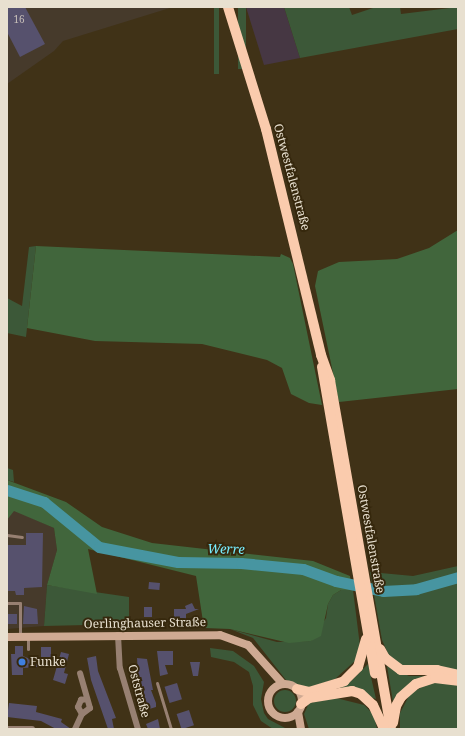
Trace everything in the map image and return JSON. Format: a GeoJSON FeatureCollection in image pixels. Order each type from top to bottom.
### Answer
{"type":"FeatureCollection","features":[{"type":"Feature","properties":{"kind":"main road","name":"Ostwestfalenstraße"},"geometry":{"type":"LineString","coordinates":[[228,7],[258,100],[286,201],[321,355],[370,625],[392,729]]}},
{"type":"Feature","properties":{"kind":"main road","name":"Ostwestfalenstraße"},"geometry":{"type":"LineString","coordinates":[[370,625],[385,729]]}},
{"type":"Feature","properties":{"kind":"main road"},"geometry":{"type":"LineString","coordinates":[[370,625],[380,649],[392,666],[409,672],[437,670],[458,675]]}},
{"type":"Feature","properties":{"kind":"main road"},"geometry":{"type":"LineString","coordinates":[[300,729],[288,717],[279,716],[272,711],[269,697],[273,689],[283,684],[310,692],[327,688],[348,677],[358,667],[365,650],[370,625]]}},
{"type":"Feature","properties":{"kind":"main road","name":"Oerlinghauser Straße"},"geometry":{"type":"LineString","coordinates":[[7,637],[200,634],[231,637],[249,646],[268,670],[283,684]]}},
{"type":"Feature","properties":{"kind":"main road","name":"Oerlinghauser Straße"},"geometry":{"type":"LineString","coordinates":[[268,670],[273,689]]}},
{"type":"Feature","properties":{"kind":"main road"},"geometry":{"type":"LineString","coordinates":[[392,729],[396,706],[407,691],[416,684],[435,678],[458,681]]}},
{"type":"Feature","properties":{"kind":"main road"},"geometry":{"type":"LineString","coordinates":[[297,689],[300,708],[300,729]]}},
{"type":"Feature","properties":{"kind":"main road"},"geometry":{"type":"LineString","coordinates":[[288,717],[300,708],[309,698],[352,691],[361,694],[373,706],[385,729]]}},
{"type":"Feature","properties":{"kind":"street","name":"Oststraße"},"geometry":{"type":"LineString","coordinates":[[118,635],[120,672],[138,729]]}},
{"type":"Feature","properties":{"kind":"street"},"geometry":{"type":"LineString","coordinates":[[75,729],[82,714],[90,708],[80,673]]}},
{"type":"Feature","properties":{"kind":"street"},"geometry":{"type":"LineString","coordinates":[[82,714],[78,707],[81,700],[87,699]]}},
{"type":"Feature","properties":{"kind":"street"},"geometry":{"type":"LineString","coordinates":[[7,729],[32,729]]}},
{"type":"Feature","properties":{"kind":"lane"},"geometry":{"type":"LineString","coordinates":[[7,535],[22,537]]}},
{"type":"Feature","properties":{"kind":"lane"},"geometry":{"type":"LineString","coordinates":[[7,603],[20,603],[24,636],[28,649]]}},
{"type":"Feature","properties":{"kind":"lane"},"geometry":{"type":"LineString","coordinates":[[157,683],[171,729]]}},
{"type":"Feature","properties":{"kind":"shaded area"},"geometry":{"type":"Polygon","coordinates":[[[7,7],[173,7],[63,41],[54,51],[7,84],[7,7]]]}},
{"type":"Feature","properties":{"kind":"shaded area"},"geometry":{"type":"Polygon","coordinates":[[[246,7],[284,7],[300,58],[264,65],[246,7]]]}},
{"type":"Feature","properties":{"kind":"shaded area"},"geometry":{"type":"Polygon","coordinates":[[[14,510],[54,528],[57,550],[47,585],[44,626],[7,629],[7,520],[14,510]]]}},
{"type":"Feature","properties":{"kind":"green space"},"geometry":{"type":"Polygon","coordinates":[[[214,7],[219,7],[219,74],[214,74],[214,7]]]}},
{"type":"Feature","properties":{"kind":"green space"},"geometry":{"type":"Polygon","coordinates":[[[238,7],[246,7],[246,69],[238,69],[238,7]]]}},
{"type":"Feature","properties":{"kind":"green space"},"geometry":{"type":"Polygon","coordinates":[[[284,7],[349,7],[352,15],[376,7],[400,7],[401,14],[458,7],[458,29],[300,58],[284,7]]]}},
{"type":"Feature","properties":{"kind":"green space"},"geometry":{"type":"Polygon","coordinates":[[[458,230],[458,389],[339,402],[315,286],[318,271],[339,262],[397,259],[429,248],[458,230]]]}},
{"type":"Feature","properties":{"kind":"green space"},"geometry":{"type":"Polygon","coordinates":[[[36,246],[26,337],[7,333],[7,298],[22,306],[29,247],[36,246]]]}},
{"type":"Feature","properties":{"kind":"green space"},"geometry":{"type":"Polygon","coordinates":[[[36,246],[280,257],[281,254],[290,258],[293,264],[322,405],[309,403],[291,394],[282,368],[267,360],[202,344],[95,341],[27,328],[36,246]]]}},
{"type":"Feature","properties":{"kind":"green space"},"geometry":{"type":"Polygon","coordinates":[[[7,468],[13,470],[14,482],[7,480],[7,468]]]}},
{"type":"Feature","properties":{"kind":"green space"},"geometry":{"type":"Polygon","coordinates":[[[7,480],[66,502],[102,527],[152,543],[313,561],[350,576],[352,590],[341,590],[333,595],[328,604],[321,636],[311,641],[289,643],[230,629],[204,628],[196,576],[88,549],[97,594],[47,585],[57,550],[54,528],[14,511],[7,520],[7,480]]]}},
{"type":"Feature","properties":{"kind":"green space"},"geometry":{"type":"Polygon","coordinates":[[[458,566],[458,671],[404,667],[390,658],[382,640],[370,572],[413,576],[458,566]]]}},
{"type":"Feature","properties":{"kind":"green space"},"geometry":{"type":"Polygon","coordinates":[[[47,585],[129,597],[129,624],[44,626],[47,585]]]}},
{"type":"Feature","properties":{"kind":"green space"},"geometry":{"type":"Polygon","coordinates":[[[341,590],[353,590],[360,646],[356,660],[335,679],[307,688],[286,680],[253,638],[230,629],[277,642],[311,641],[326,618],[328,604],[333,595],[341,590]]]}},
{"type":"Feature","properties":{"kind":"green space"},"geometry":{"type":"Polygon","coordinates":[[[210,648],[233,651],[254,666],[264,682],[261,699],[264,713],[268,719],[287,729],[273,729],[261,721],[253,705],[253,686],[249,672],[234,662],[211,657],[210,648]]]}},
{"type":"Feature","properties":{"kind":"green space"},"geometry":{"type":"Polygon","coordinates":[[[368,664],[376,699],[344,688],[335,688],[351,681],[368,664]]]}},
{"type":"Feature","properties":{"kind":"green space"},"geometry":{"type":"Polygon","coordinates":[[[387,666],[409,676],[426,676],[393,702],[387,666]]]}},
{"type":"Feature","properties":{"kind":"green space"},"geometry":{"type":"Polygon","coordinates":[[[436,682],[458,685],[458,729],[400,729],[400,713],[410,694],[427,684],[436,682]]]}},
{"type":"Feature","properties":{"kind":"green space"},"geometry":{"type":"Polygon","coordinates":[[[285,690],[293,693],[296,701],[293,709],[285,712],[277,709],[274,701],[277,693],[285,690]]]}},
{"type":"Feature","properties":{"kind":"green space"},"geometry":{"type":"Polygon","coordinates":[[[336,698],[364,705],[374,715],[377,729],[309,729],[304,714],[309,703],[336,698]]]}},
{"type":"Feature","properties":{"kind":"building"},"geometry":{"type":"Polygon","coordinates":[[[7,7],[25,7],[45,44],[20,57],[7,32],[7,7]]]}},
{"type":"Feature","properties":{"kind":"building"},"geometry":{"type":"Polygon","coordinates":[[[26,533],[43,533],[42,587],[24,588],[24,595],[16,595],[15,591],[7,591],[7,545],[26,545],[26,533]]]}},
{"type":"Feature","properties":{"kind":"building"},"geometry":{"type":"Polygon","coordinates":[[[149,582],[160,583],[159,590],[148,589],[149,582]]]}},
{"type":"Feature","properties":{"kind":"building"},"geometry":{"type":"Polygon","coordinates":[[[192,603],[195,609],[199,609],[186,614],[186,621],[182,623],[174,621],[174,609],[186,609],[185,606],[192,603]]]}},
{"type":"Feature","properties":{"kind":"building"},"geometry":{"type":"Polygon","coordinates":[[[24,606],[37,609],[38,624],[23,624],[24,606]]]}},
{"type":"Feature","properties":{"kind":"building"},"geometry":{"type":"Polygon","coordinates":[[[144,607],[152,607],[152,617],[144,617],[144,607]]]}},
{"type":"Feature","properties":{"kind":"building"},"geometry":{"type":"Polygon","coordinates":[[[7,614],[17,614],[17,624],[7,624],[7,614]]]}},
{"type":"Feature","properties":{"kind":"building"},"geometry":{"type":"Polygon","coordinates":[[[15,646],[23,646],[23,656],[30,659],[41,659],[41,647],[51,647],[51,666],[23,668],[23,675],[12,675],[11,654],[15,654],[15,646]]]}},
{"type":"Feature","properties":{"kind":"building"},"geometry":{"type":"Polygon","coordinates":[[[157,651],[173,651],[173,665],[165,665],[168,674],[160,676],[157,651]]]}},
{"type":"Feature","properties":{"kind":"building"},"geometry":{"type":"Polygon","coordinates":[[[61,652],[69,654],[64,673],[68,674],[65,684],[53,680],[61,652]]]}},
{"type":"Feature","properties":{"kind":"building"},"geometry":{"type":"Polygon","coordinates":[[[96,656],[98,671],[116,718],[112,719],[114,729],[108,729],[91,680],[87,658],[96,656]]]}},
{"type":"Feature","properties":{"kind":"building"},"geometry":{"type":"Polygon","coordinates":[[[137,658],[147,659],[153,690],[151,690],[156,703],[156,707],[146,710],[141,697],[145,696],[138,674],[137,658]]]}},
{"type":"Feature","properties":{"kind":"building"},"geometry":{"type":"Polygon","coordinates":[[[190,662],[200,662],[198,676],[193,676],[190,662]]]}},
{"type":"Feature","properties":{"kind":"building"},"geometry":{"type":"Polygon","coordinates":[[[177,683],[182,699],[170,703],[165,687],[177,683]]]}},
{"type":"Feature","properties":{"kind":"building"},"geometry":{"type":"Polygon","coordinates":[[[9,703],[37,706],[36,712],[62,719],[61,722],[71,729],[56,729],[41,721],[7,717],[9,703]]]}},
{"type":"Feature","properties":{"kind":"building"},"geometry":{"type":"Polygon","coordinates":[[[189,710],[194,725],[182,729],[177,714],[189,710]]]}},
{"type":"Feature","properties":{"kind":"building"},"geometry":{"type":"Polygon","coordinates":[[[158,719],[160,729],[148,729],[146,724],[158,719]]]}},
{"type":"Feature","properties":{"kind":"waterway","name":"Werre"},"geometry":{"type":"LineString","coordinates":[[7,490],[44,502],[99,547],[178,562],[241,563],[303,569],[336,581],[383,591],[416,589],[458,577]]}},
{"type":"Feature","properties":{"kind":"place","name":"Funke"},"geometry":{"type":"Point","coordinates":[22,662]}}]}
